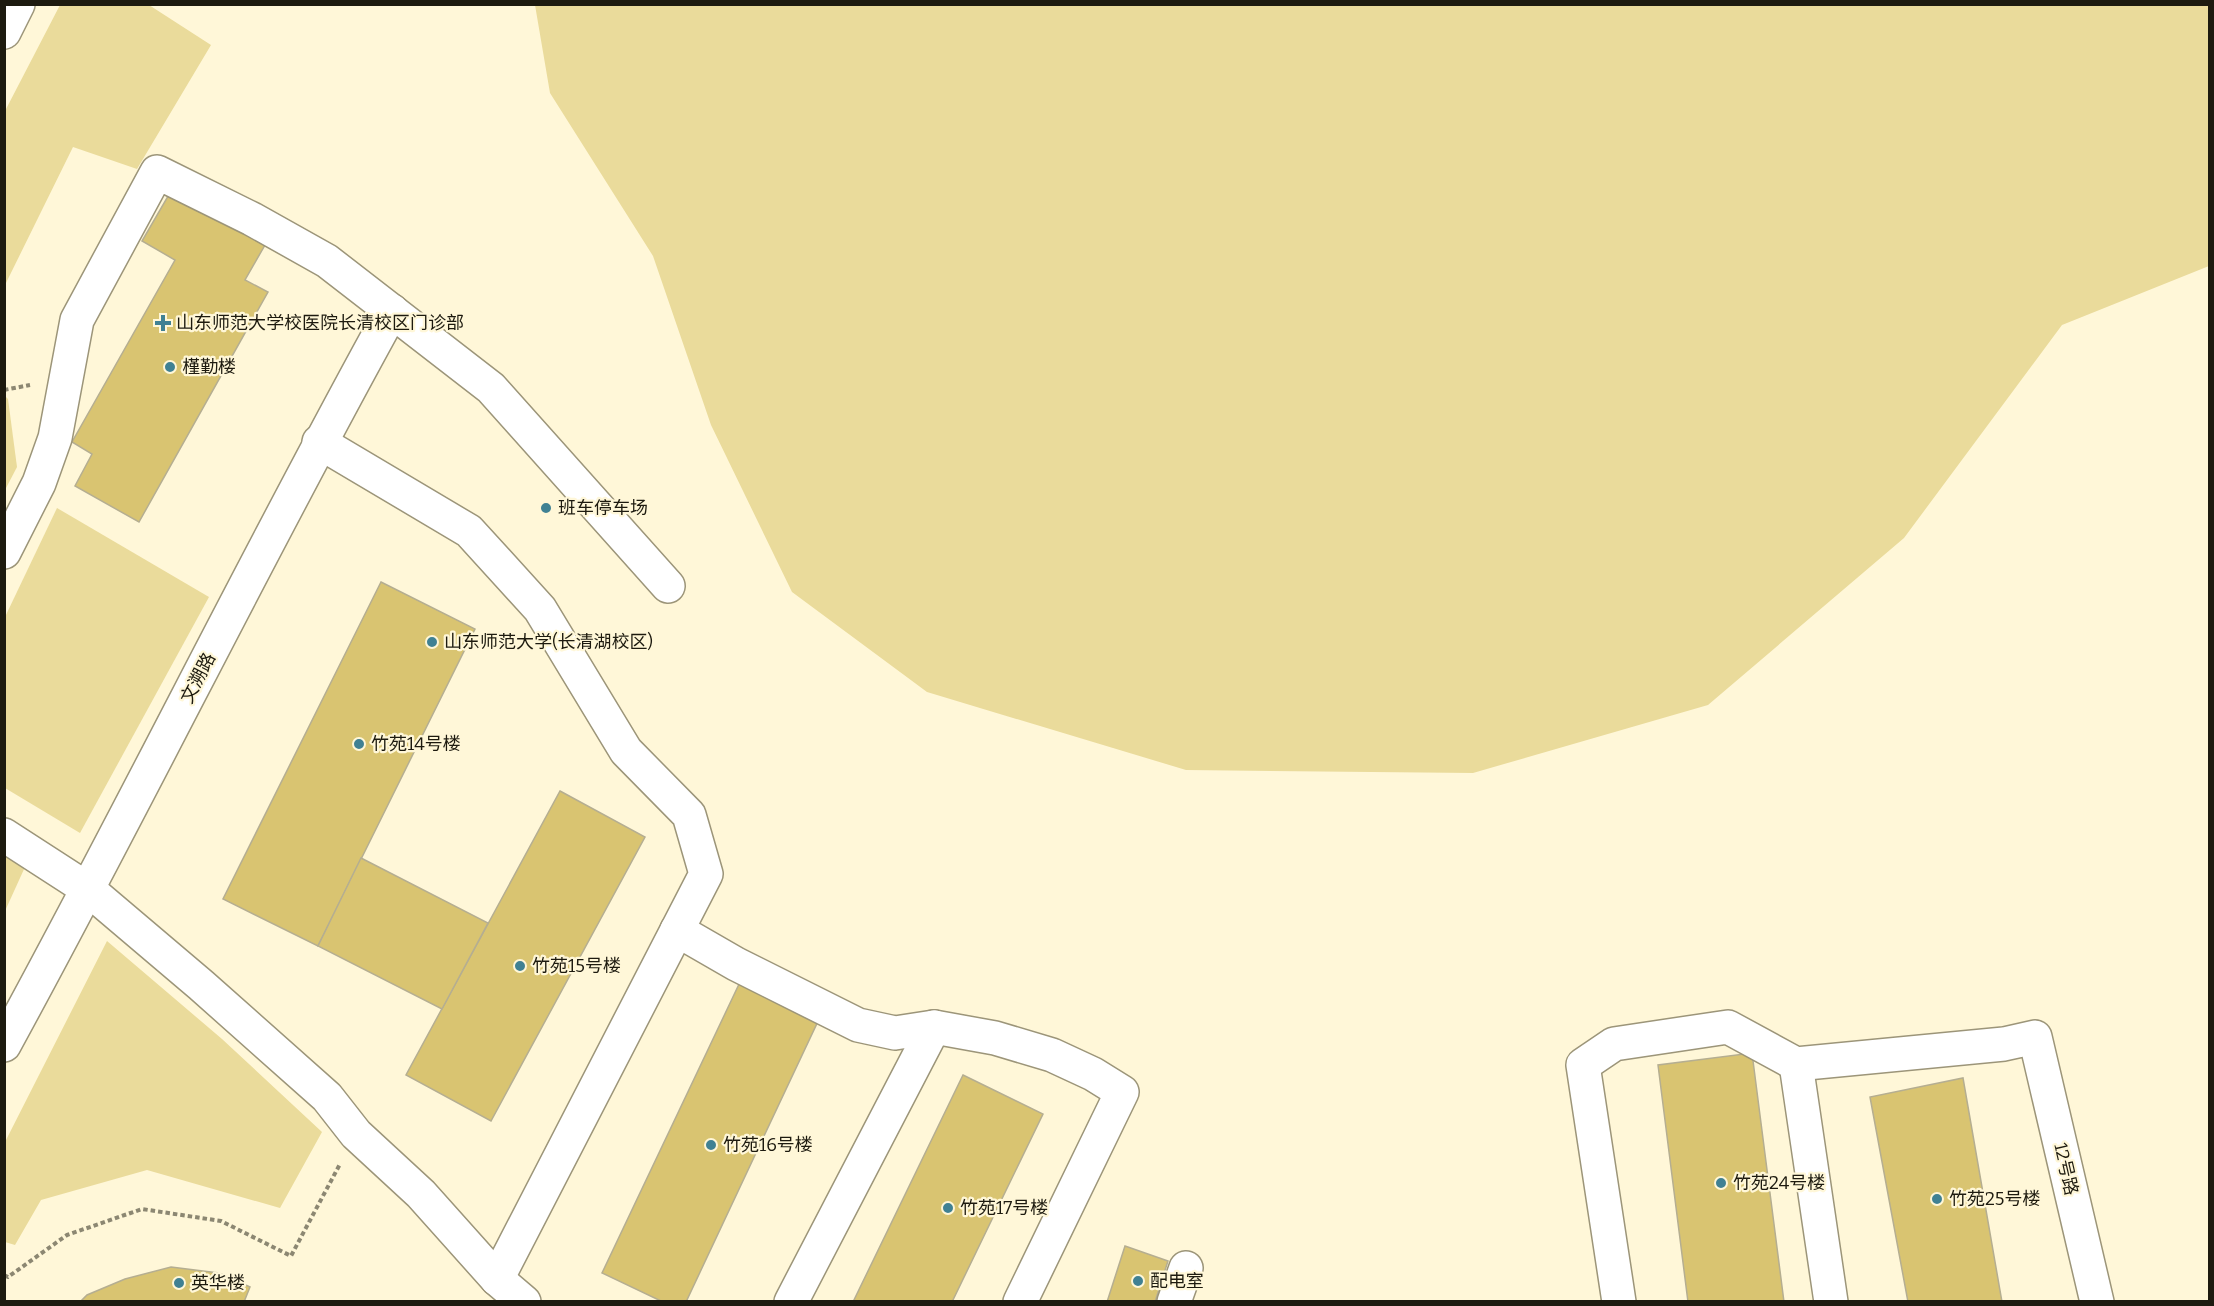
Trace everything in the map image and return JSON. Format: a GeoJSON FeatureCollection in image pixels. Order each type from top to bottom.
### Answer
{"type":"FeatureCollection","features":[{"type":"Feature","properties":{"kind":"street"},"geometry":{"type":"LineString","coordinates":[[4,32],[18,4]]}},
{"type":"Feature","properties":{"kind":"street"},"geometry":{"type":"LineString","coordinates":[[4,552],[39,483],[55,438],[77,320],[158,172],[252,219],[327,261],[491,388],[668,586]]}},
{"type":"Feature","properties":{"kind":"street","name":"文溯路"},"geometry":{"type":"LineString","coordinates":[[4,1045],[89,890],[319,442],[392,311]]}},
{"type":"Feature","properties":{"kind":"street"},"geometry":{"type":"LineString","coordinates":[[319,442],[468,531],[540,609],[626,751],[689,815],[706,874],[497,1279]]}},
{"type":"Feature","properties":{"kind":"street"},"geometry":{"type":"LineString","coordinates":[[4,836],[89,890],[201,985],[327,1097],[356,1134],[421,1194],[497,1279],[524,1302]]}},
{"type":"Feature","properties":{"kind":"street"},"geometry":{"type":"LineString","coordinates":[[677,930],[736,964],[858,1025],[895,1033],[934,1027],[995,1038],[1052,1055],[1093,1074],[1122,1092],[1020,1302]]}},
{"type":"Feature","properties":{"kind":"street"},"geometry":{"type":"LineString","coordinates":[[791,1302],[934,1027]]}},
{"type":"Feature","properties":{"kind":"street"},"geometry":{"type":"LineString","coordinates":[[1619,1302],[1583,1065],[1614,1044],[1728,1027],[1796,1064],[1832,1302]]}},
{"type":"Feature","properties":{"kind":"street","name":"12号路"},"geometry":{"type":"LineString","coordinates":[[1796,1064],[2004,1044],[2035,1037],[2097,1302]]}},
{"type":"Feature","properties":{"kind":"street"},"geometry":{"type":"LineString","coordinates":[[1174,1302],[1186,1268]]}},
{"type":"Feature","properties":{"kind":"path"},"geometry":{"type":"LineString","coordinates":[[4,1275],[8,1277],[68,1235],[142,1209],[221,1221],[291,1256],[356,1134]]}},
{"type":"Feature","properties":{"kind":"shaded area"},"geometry":{"type":"Polygon","coordinates":[[[60,5],[149,5],[211,45],[137,169],[73,147],[5,285],[5,111],[60,5]]]}},
{"type":"Feature","properties":{"kind":"shaded area"},"geometry":{"type":"Polygon","coordinates":[[[535,5],[2209,5],[2209,266],[2062,325],[1904,538],[1708,705],[1473,773],[1186,770],[927,692],[792,592],[711,425],[653,256],[550,93],[535,5]]]}},
{"type":"Feature","properties":{"kind":"shaded area"},"geometry":{"type":"Polygon","coordinates":[[[5,396],[8,399],[17,467],[5,490],[5,396]]]}},
{"type":"Feature","properties":{"kind":"shaded area"},"geometry":{"type":"Polygon","coordinates":[[[57,508],[209,597],[80,833],[5,788],[5,617],[57,508]]]}},
{"type":"Feature","properties":{"kind":"shaded area"},"geometry":{"type":"Polygon","coordinates":[[[5,855],[25,867],[5,911],[5,855]]]}},
{"type":"Feature","properties":{"kind":"shaded area"},"geometry":{"type":"Polygon","coordinates":[[[107,941],[222,1039],[322,1132],[280,1208],[147,1170],[41,1200],[15,1245],[5,1242],[5,1142],[107,941]]]}},
{"type":"Feature","properties":{"kind":"building","name":"槿勤楼"},"geometry":{"type":"Polygon","coordinates":[[[171,191],[265,245],[245,280],[268,292],[139,522],[75,486],[92,454],[72,442],[175,260],[142,241],[171,191]]]}},
{"type":"Feature","properties":{"kind":"building","name":"竹苑14号楼"},"geometry":{"type":"Polygon","coordinates":[[[381,582],[475,629],[318,946],[223,899],[381,582]]]}},
{"type":"Feature","properties":{"kind":"building","name":"竹苑15号楼"},"geometry":{"type":"Polygon","coordinates":[[[560,791],[645,837],[491,1121],[406,1075],[560,791]]]}},
{"type":"Feature","properties":{"kind":"building"},"geometry":{"type":"Polygon","coordinates":[[[361,858],[488,923],[442,1009],[318,946],[361,858]]]}},
{"type":"Feature","properties":{"kind":"building","name":"竹苑16号楼"},"geometry":{"type":"Polygon","coordinates":[[[741,980],[820,1017],[686,1302],[663,1302],[602,1273],[741,980]]]}},
{"type":"Feature","properties":{"kind":"building","name":"竹苑24号楼"},"geometry":{"type":"Polygon","coordinates":[[[1752,1053],[1784,1302],[1688,1302],[1658,1065],[1752,1053]]]}},
{"type":"Feature","properties":{"kind":"building","name":"竹苑17号楼"},"geometry":{"type":"Polygon","coordinates":[[[963,1075],[1043,1114],[952,1302],[853,1302],[963,1075]]]}},
{"type":"Feature","properties":{"kind":"building","name":"竹苑25号楼"},"geometry":{"type":"Polygon","coordinates":[[[1963,1078],[2002,1302],[1908,1302],[1870,1097],[1963,1078]]]}},
{"type":"Feature","properties":{"kind":"building","name":"配电室"},"geometry":{"type":"Polygon","coordinates":[[[1125,1246],[1168,1261],[1155,1302],[1107,1302],[1125,1246]]]}},
{"type":"Feature","properties":{"kind":"building","name":"英华楼"},"geometry":{"type":"Polygon","coordinates":[[[171,1267],[219,1273],[250,1287],[244,1302],[80,1302],[87,1295],[125,1279],[171,1267]]]}},
{"type":"Feature","properties":{"kind":"place","name":"山东师范大学校医院长清校区门诊部"},"geometry":{"type":"Point","coordinates":[163,323]}},
{"type":"Feature","properties":{"kind":"place","name":"槿勤楼"},"geometry":{"type":"Point","coordinates":[170,367]}},
{"type":"Feature","properties":{"kind":"place","name":"班车停车场"},"geometry":{"type":"Point","coordinates":[546,508]}},
{"type":"Feature","properties":{"kind":"place","name":"山东师范大学(长清湖校区)"},"geometry":{"type":"Point","coordinates":[432,642]}},
{"type":"Feature","properties":{"kind":"place","name":"竹苑14号楼"},"geometry":{"type":"Point","coordinates":[359,744]}},
{"type":"Feature","properties":{"kind":"place","name":"竹苑15号楼"},"geometry":{"type":"Point","coordinates":[520,966]}},
{"type":"Feature","properties":{"kind":"place","name":"竹苑16号楼"},"geometry":{"type":"Point","coordinates":[711,1145]}},
{"type":"Feature","properties":{"kind":"place","name":"竹苑24号楼"},"geometry":{"type":"Point","coordinates":[1721,1183]}},
{"type":"Feature","properties":{"kind":"place","name":"竹苑25号楼"},"geometry":{"type":"Point","coordinates":[1937,1199]}},
{"type":"Feature","properties":{"kind":"place","name":"竹苑17号楼"},"geometry":{"type":"Point","coordinates":[948,1208]}},
{"type":"Feature","properties":{"kind":"place","name":"配电室"},"geometry":{"type":"Point","coordinates":[1138,1281]}},
{"type":"Feature","properties":{"kind":"place","name":"英华楼"},"geometry":{"type":"Point","coordinates":[179,1283]}}]}
